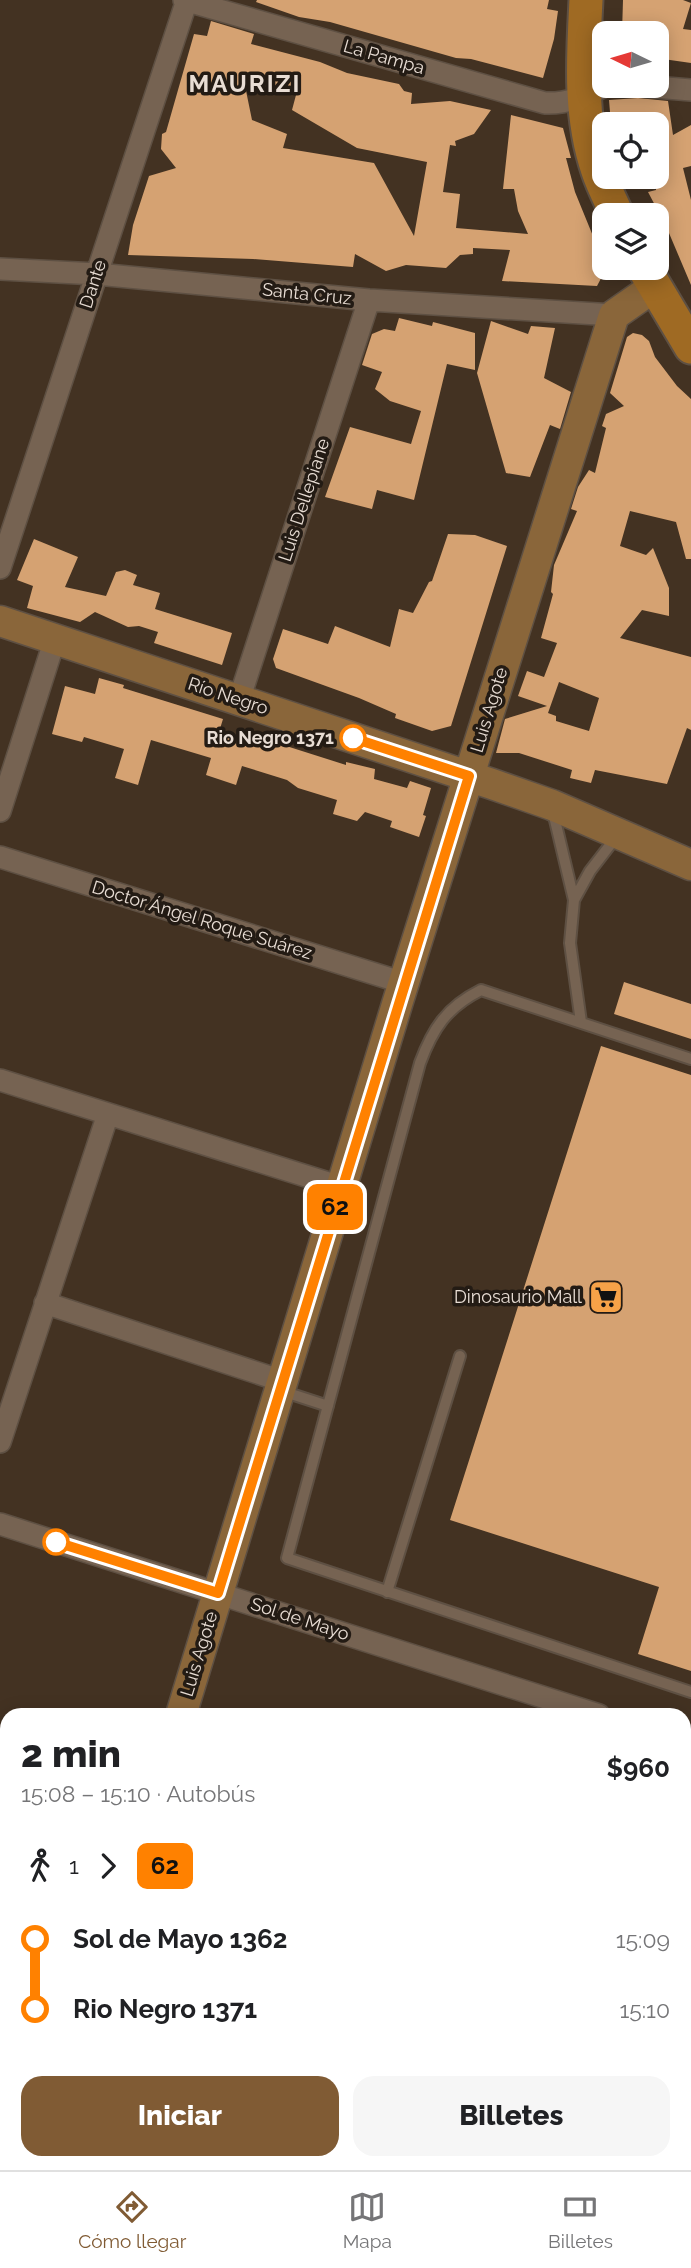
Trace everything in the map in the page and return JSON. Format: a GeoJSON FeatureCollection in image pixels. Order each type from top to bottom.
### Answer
{"type":"FeatureCollection","features":[{"type":"Feature","properties":{"kind":"main road"},"geometry":{"type":"LineString","coordinates":[[586,0],[592,69]]}},
{"type":"Feature","properties":{"kind":"main road"},"geometry":{"type":"LineString","coordinates":[[593,98],[587,130],[598,171],[613,203]]}},
{"type":"Feature","properties":{"kind":"main road"},"geometry":{"type":"LineString","coordinates":[[614,315],[646,280]]}},
{"type":"Feature","properties":{"kind":"main road"},"geometry":{"type":"LineString","coordinates":[[651,280],[691,347]]}},
{"type":"Feature","properties":{"kind":"main road","name":"Luis Agote"},"geometry":{"type":"LineString","coordinates":[[183,1708],[404,983],[614,315]]}},
{"type":"Feature","properties":{"kind":"main road","name":"Río Negro"},"geometry":{"type":"LineString","coordinates":[[0,621],[552,805],[691,865]]}},
{"type":"Feature","properties":{"kind":"street","name":"La Pampa"},"geometry":{"type":"LineString","coordinates":[[186,0],[545,103],[561,104],[592,93]]}},
{"type":"Feature","properties":{"kind":"street","name":"Dante"},"geometry":{"type":"LineString","coordinates":[[0,568],[186,0]]}},
{"type":"Feature","properties":{"kind":"street"},"geometry":{"type":"LineString","coordinates":[[669,88],[691,90]]}},
{"type":"Feature","properties":{"kind":"street","name":"Santa Cruz"},"geometry":{"type":"LineString","coordinates":[[0,269],[97,274],[369,300],[614,315]]}},
{"type":"Feature","properties":{"kind":"street","name":"Luis Dellepiane"},"geometry":{"type":"LineString","coordinates":[[239,700],[369,300]]}},
{"type":"Feature","properties":{"kind":"street"},"geometry":{"type":"LineString","coordinates":[[0,811],[55,639]]}},
{"type":"Feature","properties":{"kind":"street","name":"Doctor Ángel Roque Suárez"},"geometry":{"type":"LineString","coordinates":[[0,857],[404,983]]}},
{"type":"Feature","properties":{"kind":"street"},"geometry":{"type":"LineString","coordinates":[[0,1080],[341,1188]]}},
{"type":"Feature","properties":{"kind":"street"},"geometry":{"type":"LineString","coordinates":[[0,1442],[107,1114]]}},
{"type":"Feature","properties":{"kind":"street"},"geometry":{"type":"LineString","coordinates":[[46,1303],[281,1386]]}},
{"type":"Feature","properties":{"kind":"street","name":"Sol de Mayo"},"geometry":{"type":"LineString","coordinates":[[0,1524],[577,1708]]}},
{"type":"Feature","properties":{"kind":"lane"},"geometry":{"type":"LineString","coordinates":[[552,805],[574,900],[570,943],[581,1022]]}},
{"type":"Feature","properties":{"kind":"lane"},"geometry":{"type":"LineString","coordinates":[[574,900],[590,871],[619,834]]}},
{"type":"Feature","properties":{"kind":"lane"},"geometry":{"type":"LineString","coordinates":[[691,1059],[481,990],[461,1000],[431,1034],[420,1063],[287,1558],[691,1692]]}},
{"type":"Feature","properties":{"kind":"lane"},"geometry":{"type":"LineString","coordinates":[[387,1592],[460,1356]]}},
{"type":"Feature","properties":{"kind":"lane"},"geometry":{"type":"LineString","coordinates":[[281,1386],[328,1406]]}},
{"type":"Feature","properties":{"kind":"building"},"geometry":{"type":"Polygon","coordinates":[[[549,0],[547,9],[558,11],[554,39],[543,78],[471,59],[456,58],[330,22],[299,17],[256,2],[549,0]]]}},
{"type":"Feature","properties":{"kind":"building"},"geometry":{"type":"Polygon","coordinates":[[[623,0],[683,0],[691,3],[683,29],[691,30],[691,63],[669,60],[669,21],[622,21],[623,0]]]}},
{"type":"Feature","properties":{"kind":"building"},"geometry":{"type":"Polygon","coordinates":[[[211,21],[254,34],[251,44],[320,62],[347,73],[399,84],[404,91],[412,93],[411,104],[450,101],[491,110],[474,134],[455,141],[456,146],[450,145],[443,192],[460,194],[456,228],[528,234],[518,211],[514,189],[503,189],[511,115],[563,128],[571,158],[566,158],[575,192],[592,234],[592,280],[600,280],[597,286],[502,281],[510,250],[473,248],[473,254],[460,255],[446,268],[406,265],[386,271],[355,254],[353,267],[253,259],[128,255],[133,225],[149,176],[176,168],[161,149],[162,134],[166,132],[194,34],[207,36],[211,21]],[[244,81],[252,120],[287,134],[283,148],[374,163],[414,236],[427,162],[357,148],[292,110],[296,95],[244,81]]]}},
{"type":"Feature","properties":{"kind":"building"},"geometry":{"type":"Polygon","coordinates":[[[638,98],[668,101],[673,135],[691,125],[691,166],[683,168],[691,200],[691,285],[669,233],[669,203],[654,203],[648,192],[669,189],[669,112],[610,112],[609,100],[638,98]]]}},
{"type":"Feature","properties":{"kind":"building"},"geometry":{"type":"Polygon","coordinates":[[[399,318],[432,326],[433,322],[475,333],[475,370],[447,364],[414,500],[377,490],[372,509],[325,497],[350,427],[411,444],[421,411],[390,401],[375,389],[382,372],[362,365],[372,334],[384,329],[395,331],[399,318]]]}},
{"type":"Feature","properties":{"kind":"building"},"geometry":{"type":"Polygon","coordinates":[[[491,321],[528,334],[531,326],[555,328],[544,378],[571,392],[560,429],[550,425],[530,477],[506,473],[477,373],[491,321]]]}},
{"type":"Feature","properties":{"kind":"building"},"geometry":{"type":"Polygon","coordinates":[[[633,333],[642,335],[649,341],[655,357],[677,386],[691,399],[691,559],[686,559],[676,522],[630,511],[620,546],[646,555],[653,548],[669,588],[669,616],[642,610],[620,638],[691,657],[691,730],[687,728],[667,784],[595,770],[591,783],[570,778],[572,770],[519,753],[496,753],[505,719],[547,706],[518,696],[527,671],[544,677],[557,643],[541,638],[553,594],[554,565],[577,511],[571,509],[578,487],[589,470],[595,473],[606,428],[602,426],[606,414],[624,406],[610,393],[627,337],[633,333]],[[559,682],[548,713],[556,716],[556,721],[589,731],[599,698],[559,682]]]}},
{"type":"Feature","properties":{"kind":"building"},"geometry":{"type":"Polygon","coordinates":[[[448,534],[475,535],[507,546],[451,726],[432,731],[395,718],[396,714],[359,698],[276,668],[273,659],[283,629],[328,644],[335,626],[390,647],[399,609],[413,613],[432,581],[448,534]]]}},
{"type":"Feature","properties":{"kind":"building"},"geometry":{"type":"Polygon","coordinates":[[[34,539],[78,557],[65,587],[106,596],[116,572],[125,570],[137,575],[133,585],[160,593],[155,609],[232,633],[222,665],[154,643],[158,632],[139,626],[128,627],[95,612],[80,622],[27,608],[33,586],[17,580],[34,539]]]}},
{"type":"Feature","properties":{"kind":"building"},"geometry":{"type":"Polygon","coordinates":[[[99,678],[223,719],[219,732],[250,743],[252,735],[346,765],[346,762],[375,769],[374,779],[407,788],[410,781],[431,788],[419,837],[390,827],[392,821],[365,812],[357,821],[333,814],[337,800],[242,766],[236,785],[206,775],[211,758],[151,740],[138,785],[115,778],[124,749],[84,737],[82,742],[52,734],[65,686],[95,694],[99,678]]]}},
{"type":"Feature","properties":{"kind":"building"},"geometry":{"type":"Polygon","coordinates":[[[624,982],[691,1004],[691,1039],[614,1014],[624,982]]]}},
{"type":"Feature","properties":{"kind":"building","name":"Dinosaurio Mall"},"geometry":{"type":"Polygon","coordinates":[[[601,1046],[691,1075],[691,1671],[638,1654],[659,1587],[450,1520],[601,1046]]]}},
{"type":"Feature","properties":{"kind":"bus line","name":"62"},"geometry":{"type":"LineString","coordinates":[[56,1542],[218,1593],[469,776],[353,738]]}},
{"type":"Feature","properties":{"kind":"place","name":"Rio Negro 1371"},"geometry":{"type":"Point","coordinates":[353,738]}},
{"type":"Feature","properties":{"kind":"place","name":"Dinosaurio Mall"},"geometry":{"type":"Point","coordinates":[606,1297]}},
{"type":"Feature","properties":{"kind":"district","name":"MAURIZI"},"geometry":{"type":"Point","coordinates":[245,84]}}]}
